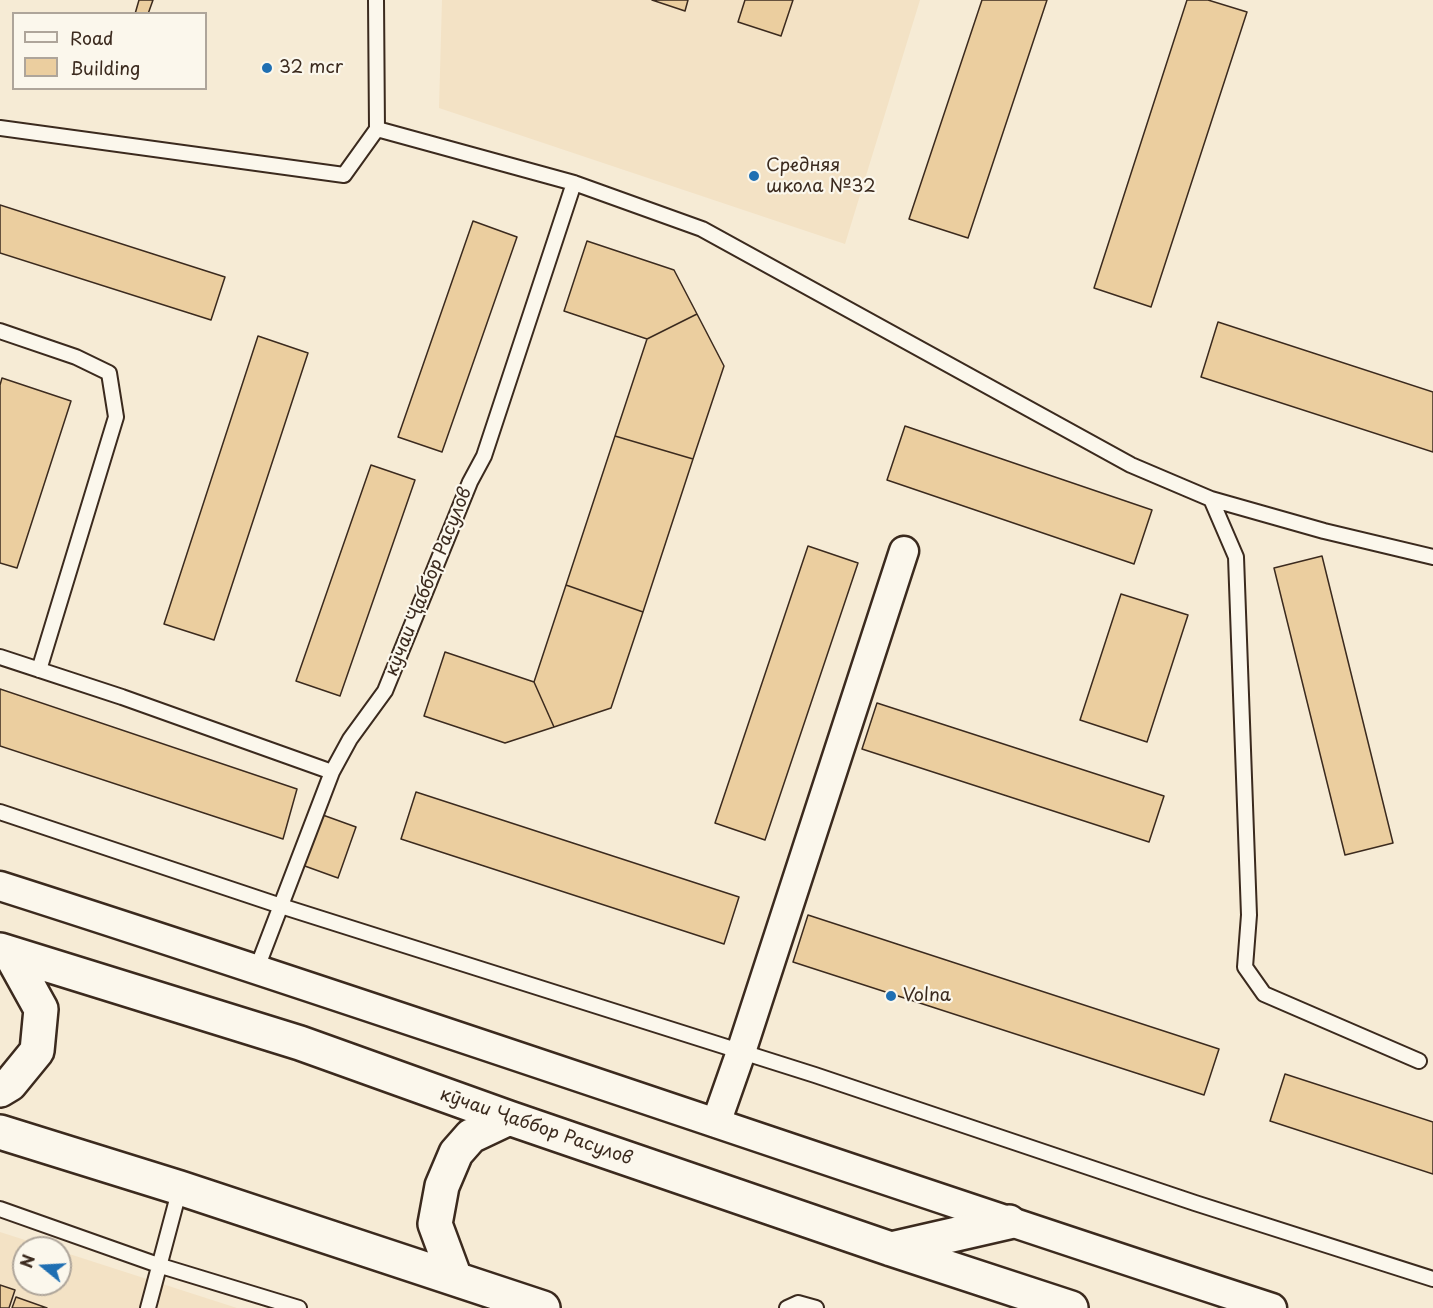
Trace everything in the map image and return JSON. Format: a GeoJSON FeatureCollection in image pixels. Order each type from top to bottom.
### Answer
{"type":"FeatureCollection","features":[{"type":"Feature","properties":{"kind":"main road"},"geometry":{"type":"LineString","coordinates":[[0,1090],[10,1084],[38,1051],[41,1009],[5,952]]}},
{"type":"Feature","properties":{"kind":"main road","name":"кӯчаи Ҷаббор Расулов"},"geometry":{"type":"LineString","coordinates":[[5,952],[300,1043],[509,1118],[1071,1308]]}},
{"type":"Feature","properties":{"kind":"main road"},"geometry":{"type":"LineString","coordinates":[[455,1278],[435,1224],[442,1186],[456,1153],[471,1137],[509,1118]]}},
{"type":"Feature","properties":{"kind":"main road"},"geometry":{"type":"LineString","coordinates":[[0,1132],[180,1188],[543,1308]]}},
{"type":"Feature","properties":{"kind":"main road"},"geometry":{"type":"LineString","coordinates":[[891,1249],[1009,1222]]}},
{"type":"Feature","properties":{"kind":"street"},"geometry":{"type":"LineString","coordinates":[[716,1123],[904,551]]}},
{"type":"Feature","properties":{"kind":"street"},"geometry":{"type":"LineString","coordinates":[[0,886],[257,968],[1009,1222],[1272,1308]]}},
{"type":"Feature","properties":{"kind":"lane"},"geometry":{"type":"LineString","coordinates":[[0,128],[344,175],[377,129],[376,0]]}},
{"type":"Feature","properties":{"kind":"lane"},"geometry":{"type":"LineString","coordinates":[[377,129],[574,183],[702,229],[1131,465],[1211,500],[1324,531],[1433,557]]}},
{"type":"Feature","properties":{"kind":"lane","name":"кӯчаи Ҷаббор Расулов"},"geometry":{"type":"LineString","coordinates":[[257,968],[332,772],[350,739],[385,691],[470,482],[484,456],[574,183]]}},
{"type":"Feature","properties":{"kind":"lane"},"geometry":{"type":"LineString","coordinates":[[0,331],[76,357],[110,373],[116,417],[39,670]]}},
{"type":"Feature","properties":{"kind":"lane"},"geometry":{"type":"LineString","coordinates":[[1211,500],[1236,557],[1249,915],[1245,967],[1264,994],[1419,1061]]}},
{"type":"Feature","properties":{"kind":"lane"},"geometry":{"type":"LineString","coordinates":[[0,657],[122,697],[332,772]]}},
{"type":"Feature","properties":{"kind":"lane"},"geometry":{"type":"LineString","coordinates":[[0,812],[281,906],[741,1052],[1195,1203],[1433,1279]]}},
{"type":"Feature","properties":{"kind":"lane"},"geometry":{"type":"LineString","coordinates":[[148,1308],[180,1188]]}},
{"type":"Feature","properties":{"kind":"lane"},"geometry":{"type":"LineString","coordinates":[[0,1209],[161,1266],[299,1308]]}},
{"type":"Feature","properties":{"kind":"lane"},"geometry":{"type":"LineString","coordinates":[[787,1308],[798,1303],[816,1308]]}},
{"type":"Feature","properties":{"kind":"shaded area","name":"Средняя школа №32"},"geometry":{"type":"Polygon","coordinates":[[[442,0],[920,0],[845,244],[439,108],[442,0]]]}},
{"type":"Feature","properties":{"kind":"shaded area"},"geometry":{"type":"Polygon","coordinates":[[[0,1232],[12,1236],[12,1296],[72,1296],[72,1255],[237,1308],[0,1308],[0,1232]]]}},
{"type":"Feature","properties":{"kind":"building"},"geometry":{"type":"Polygon","coordinates":[[[139,0],[153,0],[149,12],[136,12],[139,0]]]}},
{"type":"Feature","properties":{"kind":"building"},"geometry":{"type":"Polygon","coordinates":[[[652,0],[688,0],[685,11],[652,0]]]}},
{"type":"Feature","properties":{"kind":"building"},"geometry":{"type":"Polygon","coordinates":[[[745,0],[793,0],[781,36],[738,22],[745,0]]]}},
{"type":"Feature","properties":{"kind":"building"},"geometry":{"type":"Polygon","coordinates":[[[982,0],[1047,0],[968,238],[909,219],[982,0]]]}},
{"type":"Feature","properties":{"kind":"building"},"geometry":{"type":"Polygon","coordinates":[[[1187,0],[1208,0],[1247,12],[1151,307],[1094,288],[1187,0]]]}},
{"type":"Feature","properties":{"kind":"building"},"geometry":{"type":"Polygon","coordinates":[[[0,205],[225,277],[211,320],[0,253],[0,205]]]}},
{"type":"Feature","properties":{"kind":"building"},"geometry":{"type":"Polygon","coordinates":[[[473,221],[517,237],[442,452],[398,437],[473,221]]]}},
{"type":"Feature","properties":{"kind":"building"},"geometry":{"type":"Polygon","coordinates":[[[587,241],[674,270],[697,314],[647,339],[564,311],[587,241]]]}},
{"type":"Feature","properties":{"kind":"building"},"geometry":{"type":"Polygon","coordinates":[[[697,314],[724,366],[693,459],[615,436],[647,339],[697,314]]]}},
{"type":"Feature","properties":{"kind":"building"},"geometry":{"type":"Polygon","coordinates":[[[1218,322],[1433,392],[1433,452],[1201,377],[1218,322]]]}},
{"type":"Feature","properties":{"kind":"building"},"geometry":{"type":"Polygon","coordinates":[[[258,336],[308,353],[214,640],[164,624],[258,336]]]}},
{"type":"Feature","properties":{"kind":"building"},"geometry":{"type":"Polygon","coordinates":[[[2,378],[71,401],[17,568],[0,563],[0,385],[2,378]]]}},
{"type":"Feature","properties":{"kind":"building"},"geometry":{"type":"Polygon","coordinates":[[[905,426],[1152,510],[1134,564],[887,480],[905,426]]]}},
{"type":"Feature","properties":{"kind":"building"},"geometry":{"type":"Polygon","coordinates":[[[615,436],[693,459],[643,612],[566,585],[615,436]]]}},
{"type":"Feature","properties":{"kind":"building"},"geometry":{"type":"Polygon","coordinates":[[[371,465],[415,480],[340,696],[296,681],[371,465]]]}},
{"type":"Feature","properties":{"kind":"building"},"geometry":{"type":"Polygon","coordinates":[[[808,546],[858,563],[765,840],[715,823],[808,546]]]}},
{"type":"Feature","properties":{"kind":"building"},"geometry":{"type":"Polygon","coordinates":[[[1322,556],[1393,843],[1345,855],[1274,568],[1322,556]]]}},
{"type":"Feature","properties":{"kind":"building"},"geometry":{"type":"Polygon","coordinates":[[[566,585],[643,612],[611,708],[554,727],[534,682],[566,585]]]}},
{"type":"Feature","properties":{"kind":"building"},"geometry":{"type":"Polygon","coordinates":[[[1121,594],[1188,615],[1147,742],[1080,720],[1121,594]]]}},
{"type":"Feature","properties":{"kind":"building"},"geometry":{"type":"Polygon","coordinates":[[[445,652],[534,682],[554,727],[505,743],[424,716],[445,652]]]}},
{"type":"Feature","properties":{"kind":"building"},"geometry":{"type":"Polygon","coordinates":[[[0,689],[297,789],[283,839],[0,746],[0,689]]]}},
{"type":"Feature","properties":{"kind":"building"},"geometry":{"type":"Polygon","coordinates":[[[877,703],[1164,796],[1149,842],[862,749],[877,703]]]}},
{"type":"Feature","properties":{"kind":"building"},"geometry":{"type":"Polygon","coordinates":[[[416,792],[739,897],[724,944],[401,839],[416,792]]]}},
{"type":"Feature","properties":{"kind":"building"},"geometry":{"type":"Polygon","coordinates":[[[320,814],[356,827],[338,878],[302,865],[320,814]]]}},
{"type":"Feature","properties":{"kind":"building"},"geometry":{"type":"Polygon","coordinates":[[[808,915],[1219,1049],[1204,1095],[793,962],[808,915]]]}},
{"type":"Feature","properties":{"kind":"building"},"geometry":{"type":"Polygon","coordinates":[[[1285,1074],[1433,1122],[1433,1174],[1270,1121],[1285,1074]]]}},
{"type":"Feature","properties":{"kind":"building"},"geometry":{"type":"Polygon","coordinates":[[[0,1285],[12,1289],[13,1296],[9,1308],[0,1308],[0,1285]]]}},
{"type":"Feature","properties":{"kind":"building"},"geometry":{"type":"Polygon","coordinates":[[[16,1297],[47,1308],[12,1308],[16,1297]]]}},
{"type":"Feature","properties":{"kind":"place","name":"32 mcr"},"geometry":{"type":"Point","coordinates":[267,68]}},
{"type":"Feature","properties":{"kind":"place","name":"Средняя школа №32"},"geometry":{"type":"Point","coordinates":[754,176]}},
{"type":"Feature","properties":{"kind":"place","name":"Volna"},"geometry":{"type":"Point","coordinates":[891,996]}}]}
